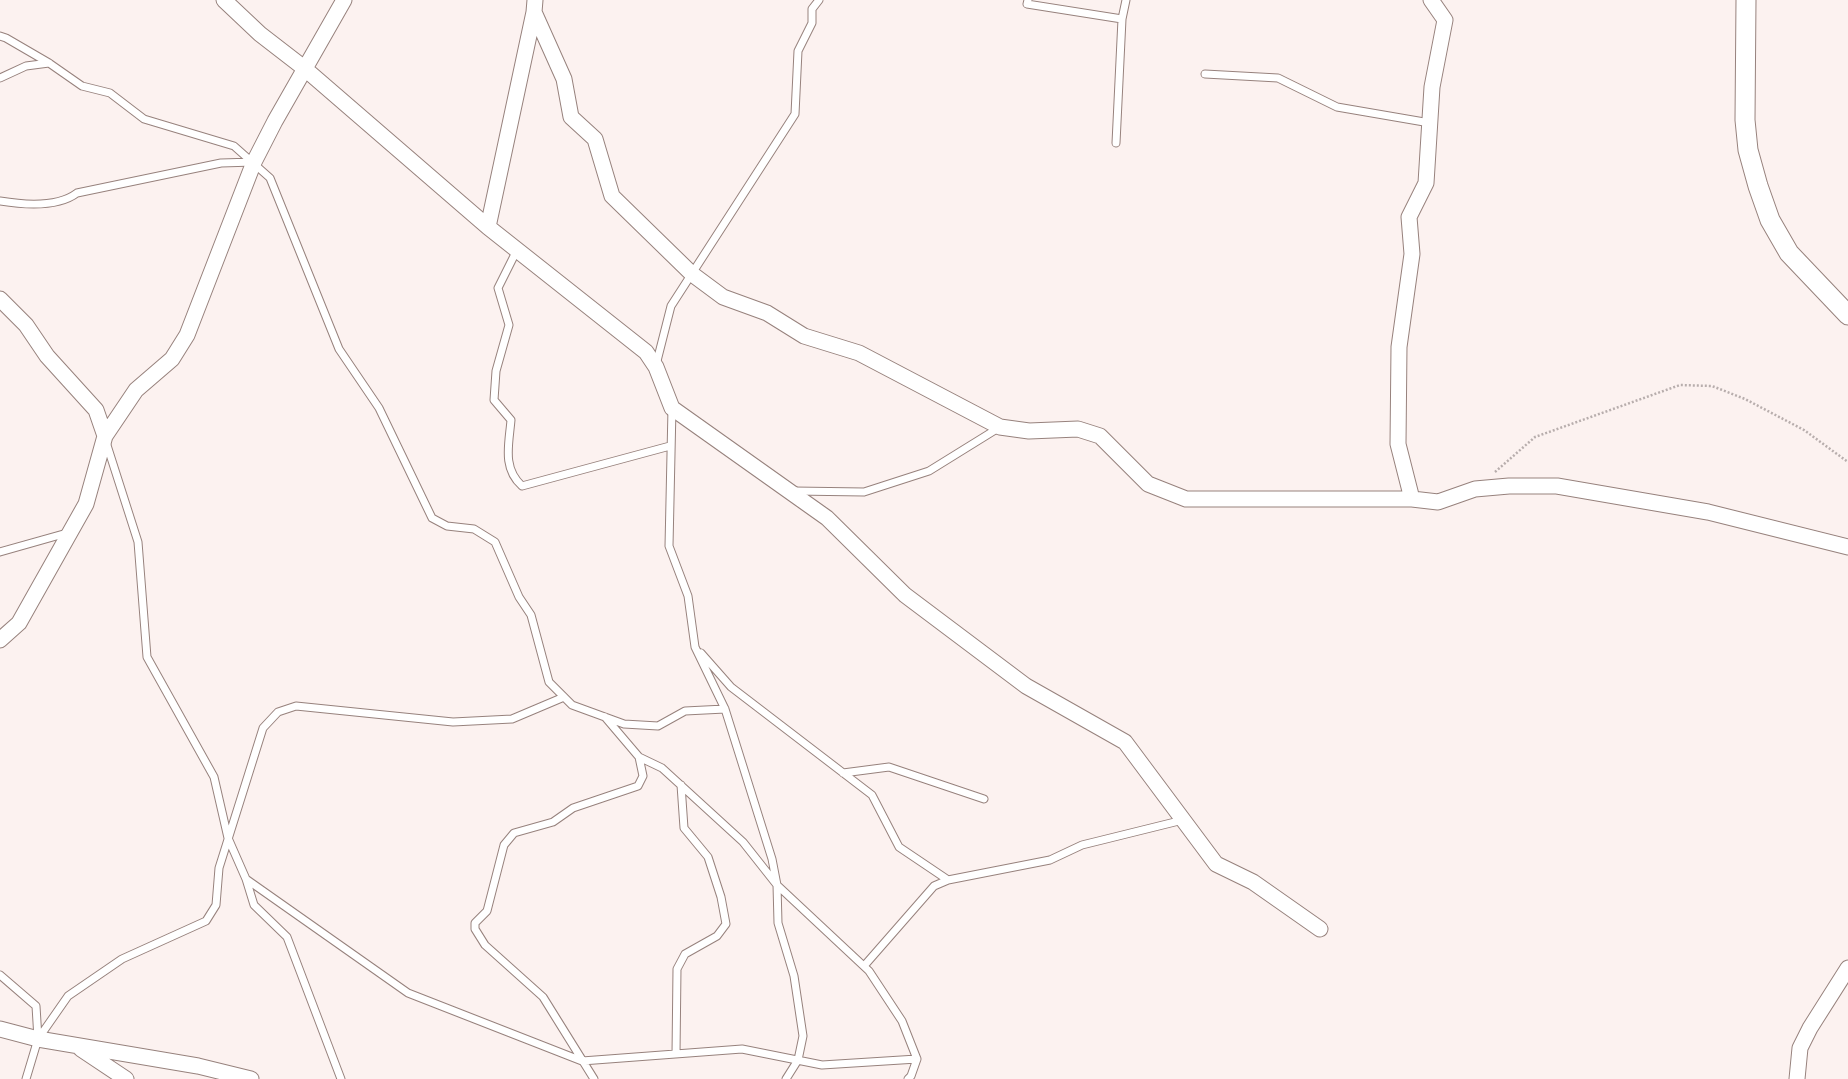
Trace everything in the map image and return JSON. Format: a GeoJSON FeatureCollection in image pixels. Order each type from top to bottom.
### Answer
{"type":"FeatureCollection","features":[{"type":"Feature","properties":{"kind":"street"},"geometry":{"type":"LineString","coordinates":[[224,0],[260,34],[304,68],[488,227],[646,352],[656,367],[672,408],[827,518],[905,595],[1026,686],[1124,742],[1216,864],[1253,882],[1320,929]]}},
{"type":"Feature","properties":{"kind":"street"},"geometry":{"type":"LineString","coordinates":[[0,640],[19,623],[86,504],[105,436],[136,390],[172,359],[187,335],[254,162],[304,68],[344,0]]}},
{"type":"Feature","properties":{"kind":"street"},"geometry":{"type":"LineString","coordinates":[[1412,499],[1398,444],[1399,347],[1412,254],[1409,217],[1426,183],[1432,87],[1445,20],[1431,0]]}},
{"type":"Feature","properties":{"kind":"street"},"geometry":{"type":"LineString","coordinates":[[1746,0],[1745,120],[1748,150],[1758,186],[1770,220],[1789,253],[1848,315]]}},
{"type":"Feature","properties":{"kind":"street"},"geometry":{"type":"LineString","coordinates":[[488,227],[534,6]]}},
{"type":"Feature","properties":{"kind":"street"},"geometry":{"type":"LineString","coordinates":[[534,6],[564,79],[571,117],[595,139],[612,196],[692,274],[723,297],[767,313],[804,336],[859,353],[1000,427],[1029,431],[1078,429],[1100,436],[1148,484],[1186,499],[1412,499],[1438,502],[1475,489],[1509,486],[1557,486],[1708,512],[1848,547]]}},
{"type":"Feature","properties":{"kind":"street"},"geometry":{"type":"LineString","coordinates":[[0,299],[26,325],[47,356],[96,410],[105,436]]}},
{"type":"Feature","properties":{"kind":"street"},"geometry":{"type":"LineString","coordinates":[[1797,1079],[1800,1048],[1807,1034],[1848,968]]}},
{"type":"Feature","properties":{"kind":"street"},"geometry":{"type":"LineString","coordinates":[[0,1029],[38,1039],[198,1066],[251,1079]]}},
{"type":"Feature","properties":{"kind":"street"},"geometry":{"type":"LineString","coordinates":[[77,1046],[126,1079]]}},
{"type":"Feature","properties":{"kind":"lane"},"geometry":{"type":"LineString","coordinates":[[656,367],[671,306],[795,114],[798,51],[812,23],[812,9],[819,0]]}},
{"type":"Feature","properties":{"kind":"lane"},"geometry":{"type":"LineString","coordinates":[[1028,0],[1027,4],[1122,19]]}},
{"type":"Feature","properties":{"kind":"lane"},"geometry":{"type":"LineString","coordinates":[[1116,143],[1122,19],[1126,0]]}},
{"type":"Feature","properties":{"kind":"lane"},"geometry":{"type":"LineString","coordinates":[[0,36],[49,63],[82,86],[110,93],[144,119],[234,146],[254,162],[270,178],[339,349],[378,408],[432,518],[447,526],[474,529],[495,542],[519,597],[530,615],[549,682],[572,705],[624,724],[658,726],[685,711],[725,709]]}},
{"type":"Feature","properties":{"kind":"lane"},"geometry":{"type":"LineString","coordinates":[[0,78],[26,66],[49,63]]}},
{"type":"Feature","properties":{"kind":"lane"},"geometry":{"type":"LineString","coordinates":[[1205,74],[1278,78],[1337,107],[1430,122]]}},
{"type":"Feature","properties":{"kind":"lane"},"geometry":{"type":"LineString","coordinates":[[0,201],[44,205],[69,199],[77,193],[221,163],[254,162]]}},
{"type":"Feature","properties":{"kind":"lane"},"geometry":{"type":"LineString","coordinates":[[517,250],[498,288],[509,325],[496,371],[494,400],[511,420],[508,462],[515,480],[522,486],[670,446]]}},
{"type":"Feature","properties":{"kind":"lane"},"geometry":{"type":"LineString","coordinates":[[672,408],[669,546],[688,596],[695,646],[725,709],[772,859],[777,885],[778,923],[794,976],[803,1036],[798,1060],[786,1079]]}},
{"type":"Feature","properties":{"kind":"lane"},"geometry":{"type":"LineString","coordinates":[[788,491],[864,492],[929,471],[1000,427]]}},
{"type":"Feature","properties":{"kind":"lane"},"geometry":{"type":"LineString","coordinates":[[105,436],[138,542],[147,657],[214,777],[228,838],[246,879],[254,905],[287,937],[341,1079]]}},
{"type":"Feature","properties":{"kind":"lane"},"geometry":{"type":"LineString","coordinates":[[0,552],[69,533]]}},
{"type":"Feature","properties":{"kind":"lane"},"geometry":{"type":"LineString","coordinates":[[695,646],[731,687],[872,795],[899,847],[948,880]]}},
{"type":"Feature","properties":{"kind":"lane"},"geometry":{"type":"LineString","coordinates":[[26,1079],[38,1039],[68,996],[122,959],[206,921],[216,905],[219,868],[262,728],[278,712],[296,706],[453,722],[512,719],[564,697]]}},
{"type":"Feature","properties":{"kind":"lane"},"geometry":{"type":"LineString","coordinates":[[605,717],[639,757],[662,768],[743,842],[777,885],[869,971],[902,1021],[916,1059],[911,1076],[908,1079]]}},
{"type":"Feature","properties":{"kind":"lane"},"geometry":{"type":"LineString","coordinates":[[594,1079],[543,997],[485,945],[475,929],[475,923],[487,911],[504,845],[514,833],[553,822],[573,808],[638,786],[643,776],[639,757]]}},
{"type":"Feature","properties":{"kind":"lane"},"geometry":{"type":"LineString","coordinates":[[843,773],[889,767],[984,799]]}},
{"type":"Feature","properties":{"kind":"lane"},"geometry":{"type":"LineString","coordinates":[[676,1054],[677,969],[685,954],[717,936],[726,924],[721,897],[708,857],[684,828],[681,785]]}},
{"type":"Feature","properties":{"kind":"lane"},"geometry":{"type":"LineString","coordinates":[[864,966],[934,886],[948,880],[1050,860],[1082,845],[1183,820]]}},
{"type":"Feature","properties":{"kind":"lane"},"geometry":{"type":"LineString","coordinates":[[246,879],[408,993],[582,1061],[742,1050],[822,1064],[916,1059]]}},
{"type":"Feature","properties":{"kind":"lane"},"geometry":{"type":"LineString","coordinates":[[0,975],[36,1006],[38,1039]]}},
{"type":"Feature","properties":{"kind":"path"},"geometry":{"type":"LineString","coordinates":[[1475,489],[1535,437],[1680,385],[1712,386],[1745,399],[1804,430],[1848,462]]}}]}
